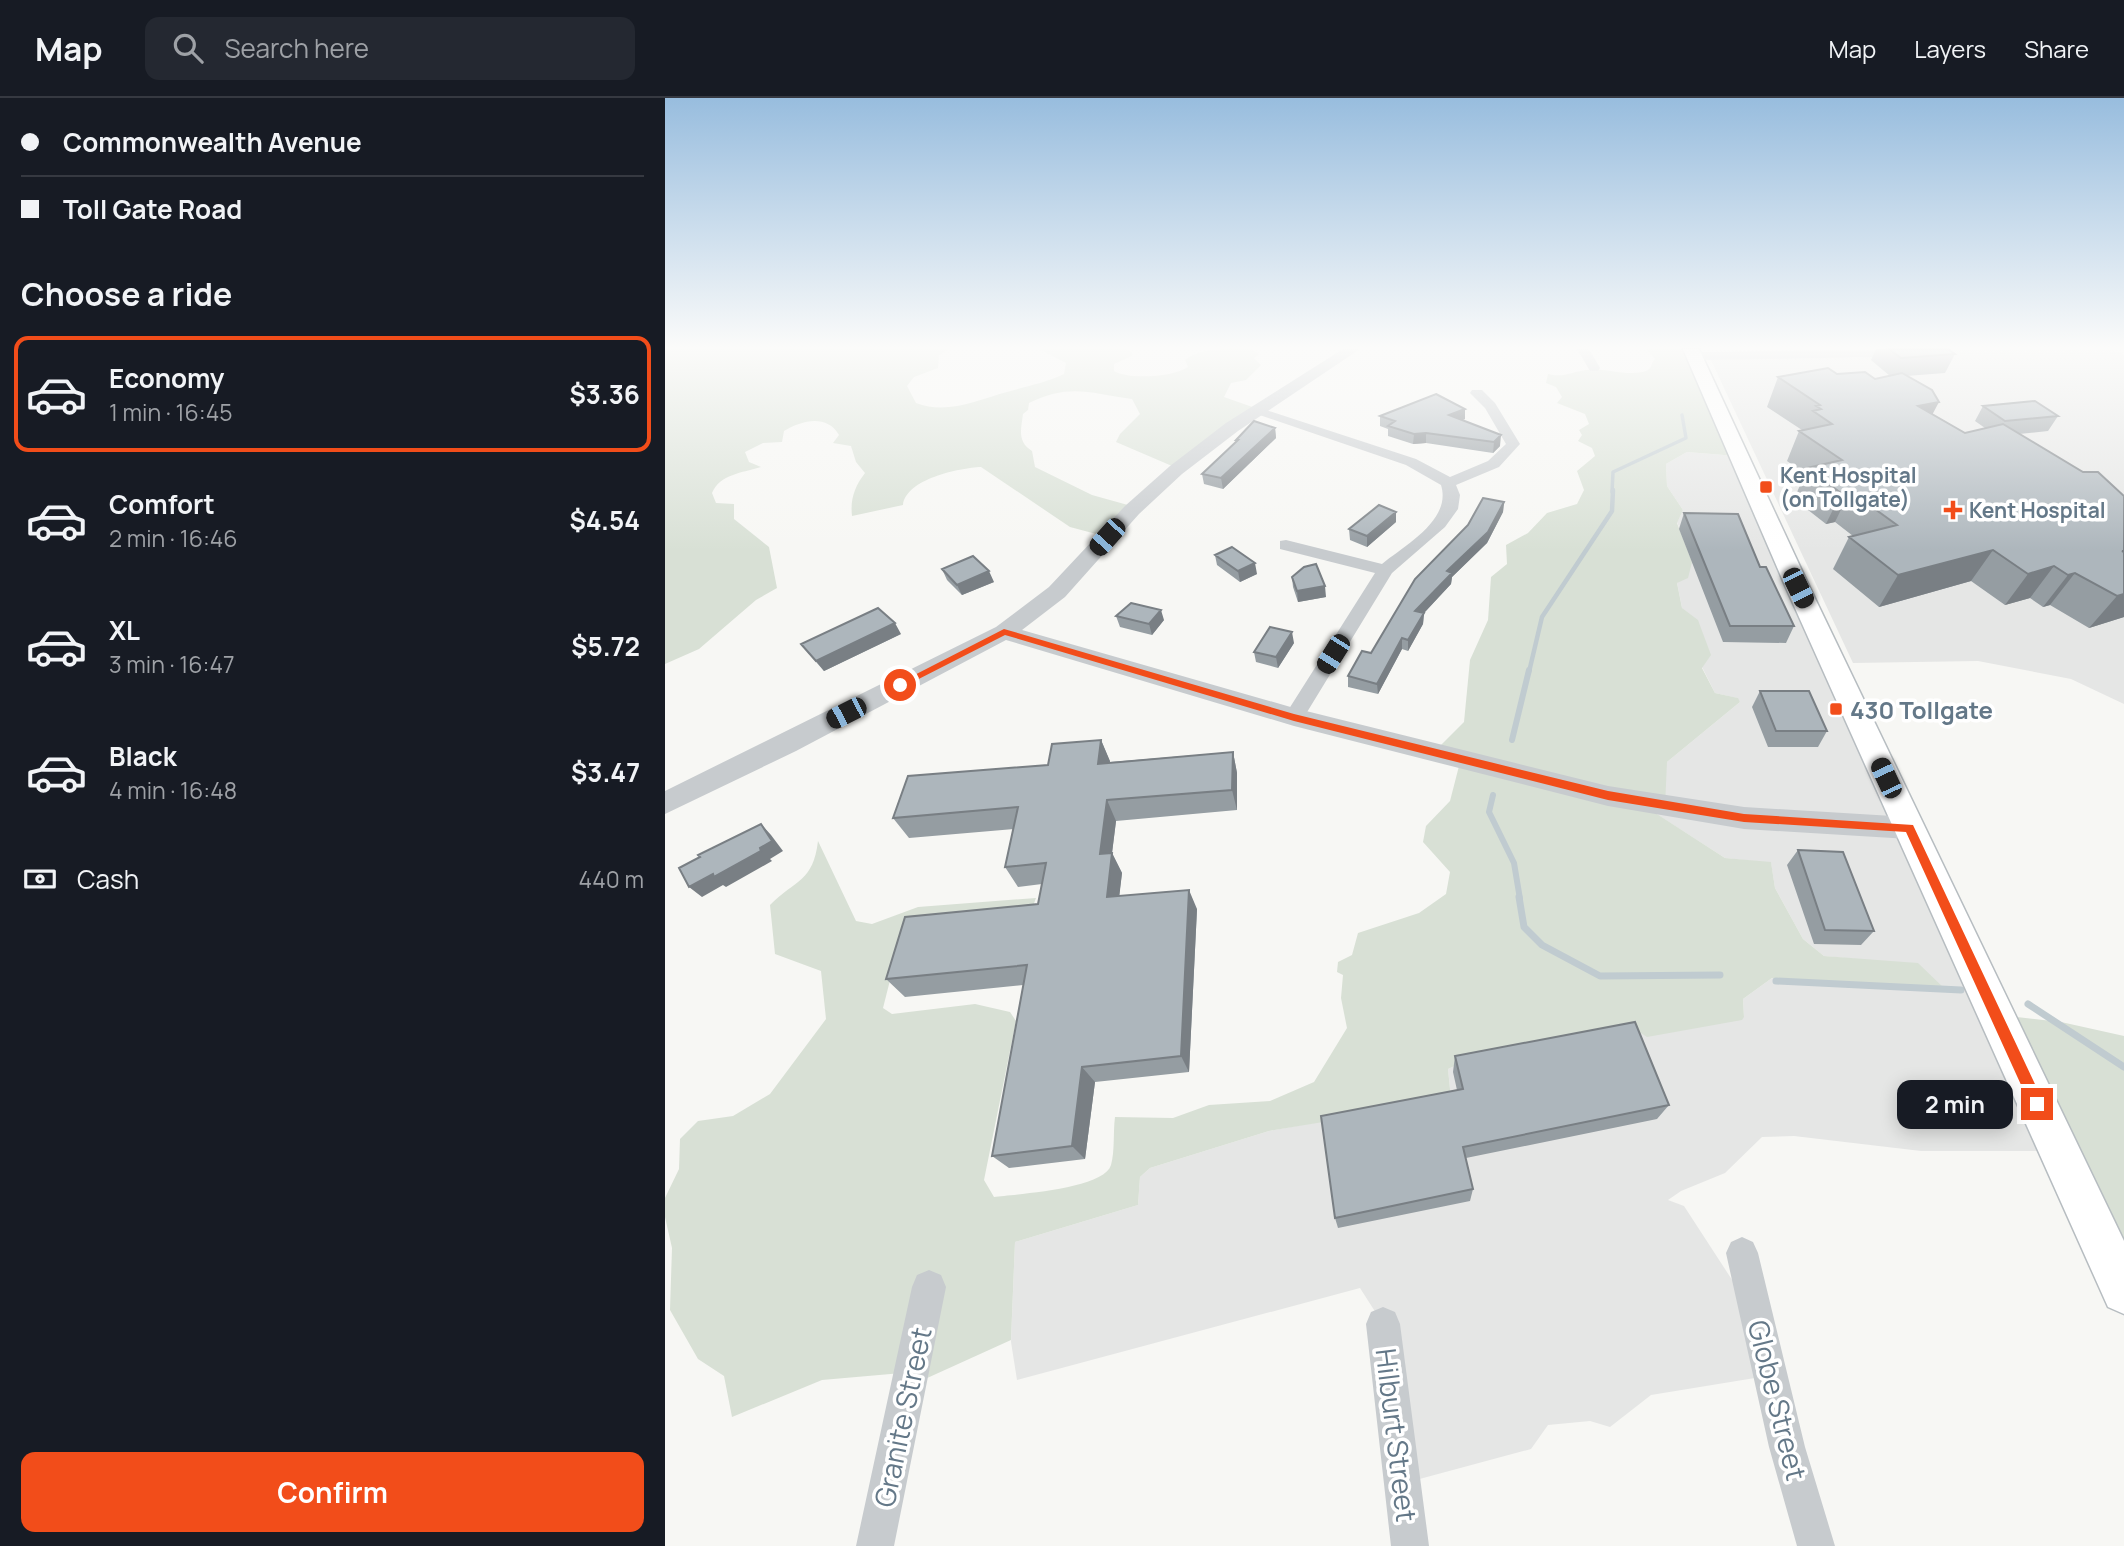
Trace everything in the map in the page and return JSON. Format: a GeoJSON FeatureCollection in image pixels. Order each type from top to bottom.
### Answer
{"type":"FeatureCollection","features":[{"type":"Feature","properties":{"kind":"main road"},"geometry":{"type":"LineString","coordinates":[[1722,417],[1798,588],[2124,1291]]}},
{"type":"Feature","properties":{"kind":"street"},"geometry":{"type":"LineString","coordinates":[[665,803],[787,744],[1004,632],[1057,592],[1132,510],[1175,470],[1247,417]]}},
{"type":"Feature","properties":{"kind":"street"},"geometry":{"type":"LineString","coordinates":[[1272,417],[1432,471],[1448,483],[1452,495],[1450,509],[1439,524],[1385,570],[1294,717]]}},
{"type":"Feature","properties":{"kind":"street"},"geometry":{"type":"LineString","coordinates":[[1448,483],[1469,477],[1509,452],[1513,444],[1496,417]]}},
{"type":"Feature","properties":{"kind":"street"},"geometry":{"type":"LineString","coordinates":[[1286,545],[1385,570]]}},
{"type":"Feature","properties":{"kind":"street"},"geometry":{"type":"LineString","coordinates":[[1004,632],[1294,717],[1534,779],[1633,800],[1744,818],[1909,828]]}},
{"type":"Feature","properties":{"kind":"street","name":"Globe Street"},"geometry":{"type":"LineString","coordinates":[[1742,1253],[1787,1447],[1816,1546]]}},
{"type":"Feature","properties":{"kind":"street","name":"Granite Street"},"geometry":{"type":"LineString","coordinates":[[875,1546],[929,1287]]}},
{"type":"Feature","properties":{"kind":"street","name":"Hilburt Street"},"geometry":{"type":"LineString","coordinates":[[1383,1324],[1410,1546]]}},
{"type":"Feature","properties":{"kind":"shaded area"},"geometry":{"type":"Polygon","coordinates":[[[665,417],[1023,417],[1021,435],[1024,444],[1032,451],[1035,467],[1092,495],[1135,507],[1100,535],[1070,527],[981,467],[947,473],[923,482],[906,496],[903,505],[852,516],[854,493],[865,473],[856,462],[851,446],[833,443],[839,435],[828,424],[814,421],[791,427],[784,431],[782,442],[763,443],[745,452],[749,462],[761,467],[726,478],[712,493],[716,503],[734,504],[734,519],[769,547],[777,588],[756,600],[699,649],[665,664],[665,417]]]}},
{"type":"Feature","properties":{"kind":"shaded area"},"geometry":{"type":"Polygon","coordinates":[[[1137,417],[1247,417],[1172,466],[1116,442],[1137,417]]]}},
{"type":"Feature","properties":{"kind":"shaded area"},"geometry":{"type":"Polygon","coordinates":[[[1586,417],[1717,417],[1736,456],[1687,452],[1666,464],[1667,486],[1683,510],[1677,523],[1692,562],[1688,578],[1677,583],[1682,608],[1698,620],[1711,655],[1702,668],[1715,693],[1738,698],[1740,702],[1667,762],[1665,807],[1643,805],[1725,858],[1771,862],[1775,888],[1803,939],[1824,956],[1918,963],[1944,988],[1859,987],[1772,978],[1743,999],[1742,1020],[1647,1037],[1630,1026],[1476,1056],[1448,1069],[1451,1099],[1269,1131],[1150,1168],[1140,1177],[1138,1205],[1015,1242],[1011,1340],[914,1384],[902,1373],[822,1380],[732,1417],[724,1376],[698,1359],[670,1310],[672,1248],[665,1217],[665,1198],[679,1169],[680,1139],[698,1121],[733,1116],[770,1094],[826,1019],[821,971],[775,954],[770,905],[802,879],[812,865],[818,841],[856,921],[872,924],[918,907],[1036,898],[1032,909],[903,929],[883,1008],[892,1014],[975,1004],[1010,1012],[1016,1021],[984,1180],[994,1197],[1059,1189],[1093,1180],[1105,1173],[1112,1160],[1115,1117],[1173,1118],[1209,1105],[1270,1101],[1314,1082],[1347,1028],[1341,998],[1343,975],[1337,972],[1338,962],[1352,955],[1358,933],[1419,913],[1446,894],[1450,872],[1423,842],[1426,826],[1450,801],[1459,766],[1430,756],[1464,722],[1470,660],[1488,620],[1491,577],[1507,564],[1506,545],[1528,533],[1547,513],[1577,504],[1584,490],[1577,471],[1595,456],[1592,448],[1578,441],[1582,435],[1579,430],[1589,424],[1586,417]]]}},
{"type":"Feature","properties":{"kind":"shaded area","name":"Kent Hospital"},"geometry":{"type":"Polygon","coordinates":[[[1737,417],[2124,417],[2124,704],[2071,679],[1978,661],[1853,663],[1737,417]]]}},
{"type":"Feature","properties":{"kind":"shaded area"},"geometry":{"type":"Polygon","coordinates":[[[1687,452],[1736,456],[2059,1151],[1921,1151],[1794,1136],[1762,1137],[1725,1173],[1681,1191],[1668,1200],[1684,1206],[1738,1289],[1761,1377],[1651,1395],[1610,1427],[1590,1421],[1548,1425],[1531,1449],[1401,1484],[1383,1324],[1360,1288],[1017,1380],[1011,1342],[1015,1242],[1138,1205],[1140,1177],[1150,1168],[1269,1131],[1451,1098],[1448,1069],[1476,1056],[1744,1017],[1743,999],[1772,978],[1859,987],[1943,988],[1916,965],[1824,956],[1803,939],[1775,888],[1771,863],[1725,858],[1641,804],[1667,762],[1740,702],[1737,698],[1715,693],[1702,667],[1682,608],[1677,583],[1692,562],[1677,522],[1683,510],[1667,486],[1666,464],[1687,452]]]}},
{"type":"Feature","properties":{"kind":"shaded area"},"geometry":{"type":"Polygon","coordinates":[[[2008,1016],[2061,1022],[2124,1036],[2124,1283],[2008,1016]]]}},
{"type":"Feature","properties":{"kind":"building"},"geometry":{"type":"Polygon","coordinates":[[[1382,417],[1453,417],[1501,435],[1494,442],[1426,433],[1414,434],[1388,426],[1395,421],[1382,417]]]}},
{"type":"Feature","properties":{"kind":"building"},"geometry":{"type":"Polygon","coordinates":[[[1821,417],[1936,417],[1965,433],[2003,424],[2083,472],[2098,472],[2124,496],[2124,594],[2117,596],[2075,573],[2068,575],[2054,566],[2028,574],[1993,550],[1898,575],[1849,537],[1897,525],[1850,491],[1841,493],[1807,468],[1842,460],[1799,431],[1832,424],[1821,417]]]}},
{"type":"Feature","properties":{"kind":"building"},"geometry":{"type":"Polygon","coordinates":[[[1999,417],[2052,417],[2005,421],[1999,417]]]}},
{"type":"Feature","properties":{"kind":"building"},"geometry":{"type":"Polygon","coordinates":[[[1254,421],[1275,428],[1221,478],[1202,474],[1238,440],[1254,421]]]}},
{"type":"Feature","properties":{"kind":"building"},"geometry":{"type":"Polygon","coordinates":[[[1483,498],[1504,502],[1488,532],[1447,571],[1452,573],[1415,611],[1424,613],[1408,640],[1402,638],[1377,684],[1348,676],[1362,651],[1371,653],[1415,579],[1468,525],[1483,498]]]}},
{"type":"Feature","properties":{"kind":"building"},"geometry":{"type":"Polygon","coordinates":[[[1379,505],[1396,512],[1367,536],[1349,529],[1379,505]]]}},
{"type":"Feature","properties":{"kind":"building"},"geometry":{"type":"Polygon","coordinates":[[[1684,513],[1738,514],[1760,567],[1766,567],[1794,626],[1730,626],[1684,513]]]}},
{"type":"Feature","properties":{"kind":"building"},"geometry":{"type":"Polygon","coordinates":[[[1232,547],[1255,563],[1238,571],[1215,555],[1232,547]]]}},
{"type":"Feature","properties":{"kind":"building"},"geometry":{"type":"Polygon","coordinates":[[[973,556],[989,571],[957,585],[942,569],[973,556]]]}},
{"type":"Feature","properties":{"kind":"building"},"geometry":{"type":"Polygon","coordinates":[[[1316,564],[1325,586],[1297,591],[1292,577],[1304,567],[1316,564]]]}},
{"type":"Feature","properties":{"kind":"building"},"geometry":{"type":"Polygon","coordinates":[[[1131,603],[1161,610],[1149,624],[1116,616],[1131,603]]]}},
{"type":"Feature","properties":{"kind":"building"},"geometry":{"type":"Polygon","coordinates":[[[878,608],[895,623],[816,661],[801,644],[878,608]]]}},
{"type":"Feature","properties":{"kind":"building"},"geometry":{"type":"Polygon","coordinates":[[[1270,627],[1292,632],[1276,657],[1254,652],[1270,627]]]}},
{"type":"Feature","properties":{"kind":"building"},"geometry":{"type":"Polygon","coordinates":[[[1760,691],[1809,691],[1827,731],[1776,731],[1760,691]]]}},
{"type":"Feature","properties":{"kind":"building"},"geometry":{"type":"Polygon","coordinates":[[[1101,740],[1098,764],[1233,752],[1232,790],[1107,800],[1100,854],[1112,853],[1107,897],[1189,890],[1181,1056],[1082,1067],[1072,1146],[992,1156],[1027,965],[886,979],[905,917],[1038,904],[1046,863],[1005,867],[1018,807],[893,818],[908,776],[1048,765],[1052,744],[1101,740]]]}},
{"type":"Feature","properties":{"kind":"building"},"geometry":{"type":"Polygon","coordinates":[[[761,824],[772,841],[760,848],[761,851],[714,877],[713,874],[689,887],[679,868],[700,857],[698,855],[761,824]]]}},
{"type":"Feature","properties":{"kind":"building"},"geometry":{"type":"Polygon","coordinates":[[[1798,850],[1843,852],[1874,931],[1825,930],[1798,850]]]}},
{"type":"Feature","properties":{"kind":"building"},"geometry":{"type":"Polygon","coordinates":[[[1635,1022],[1669,1105],[1463,1147],[1473,1189],[1335,1218],[1321,1116],[1463,1089],[1455,1056],[1635,1022]]]}},
{"type":"Feature","properties":{"kind":"waterway"},"geometry":{"type":"LineString","coordinates":[[1612,492],[1613,472],[1686,438],[1682,417]]}},
{"type":"Feature","properties":{"kind":"waterway"},"geometry":{"type":"LineString","coordinates":[[1529,672],[1542,617],[1612,511],[1613,490]]}},
{"type":"Feature","properties":{"kind":"waterway"},"geometry":{"type":"LineString","coordinates":[[1512,740],[1529,670]]}},
{"type":"Feature","properties":{"kind":"waterway"},"geometry":{"type":"LineString","coordinates":[[1493,795],[1489,812],[1514,863],[1520,899]]}},
{"type":"Feature","properties":{"kind":"waterway"},"geometry":{"type":"LineString","coordinates":[[1519,897],[1524,927],[1542,945],[1600,976],[1720,975]]}},
{"type":"Feature","properties":{"kind":"waterway"},"geometry":{"type":"LineString","coordinates":[[1776,981],[1961,990]]}},
{"type":"Feature","properties":{"kind":"waterway"},"geometry":{"type":"LineString","coordinates":[[2028,1004],[2124,1067]]}},
{"type":"Feature","properties":{"kind":"place","name":"Kent Hospital (on Tollgate)"},"geometry":{"type":"Point","coordinates":[1766,487]}},
{"type":"Feature","properties":{"kind":"place","name":"Kent Hospital"},"geometry":{"type":"Point","coordinates":[1953,510]}},
{"type":"Feature","properties":{"kind":"place","name":"430 Tollgate"},"geometry":{"type":"Point","coordinates":[1836,709]}},
{"type":"Feature","properties":{"kind":"route"},"geometry":{"type":"LineString","coordinates":[[900,685],[1004,632],[1237,702],[1608,796],[1744,818],[1909,828],[2037,1104]]}}]}
